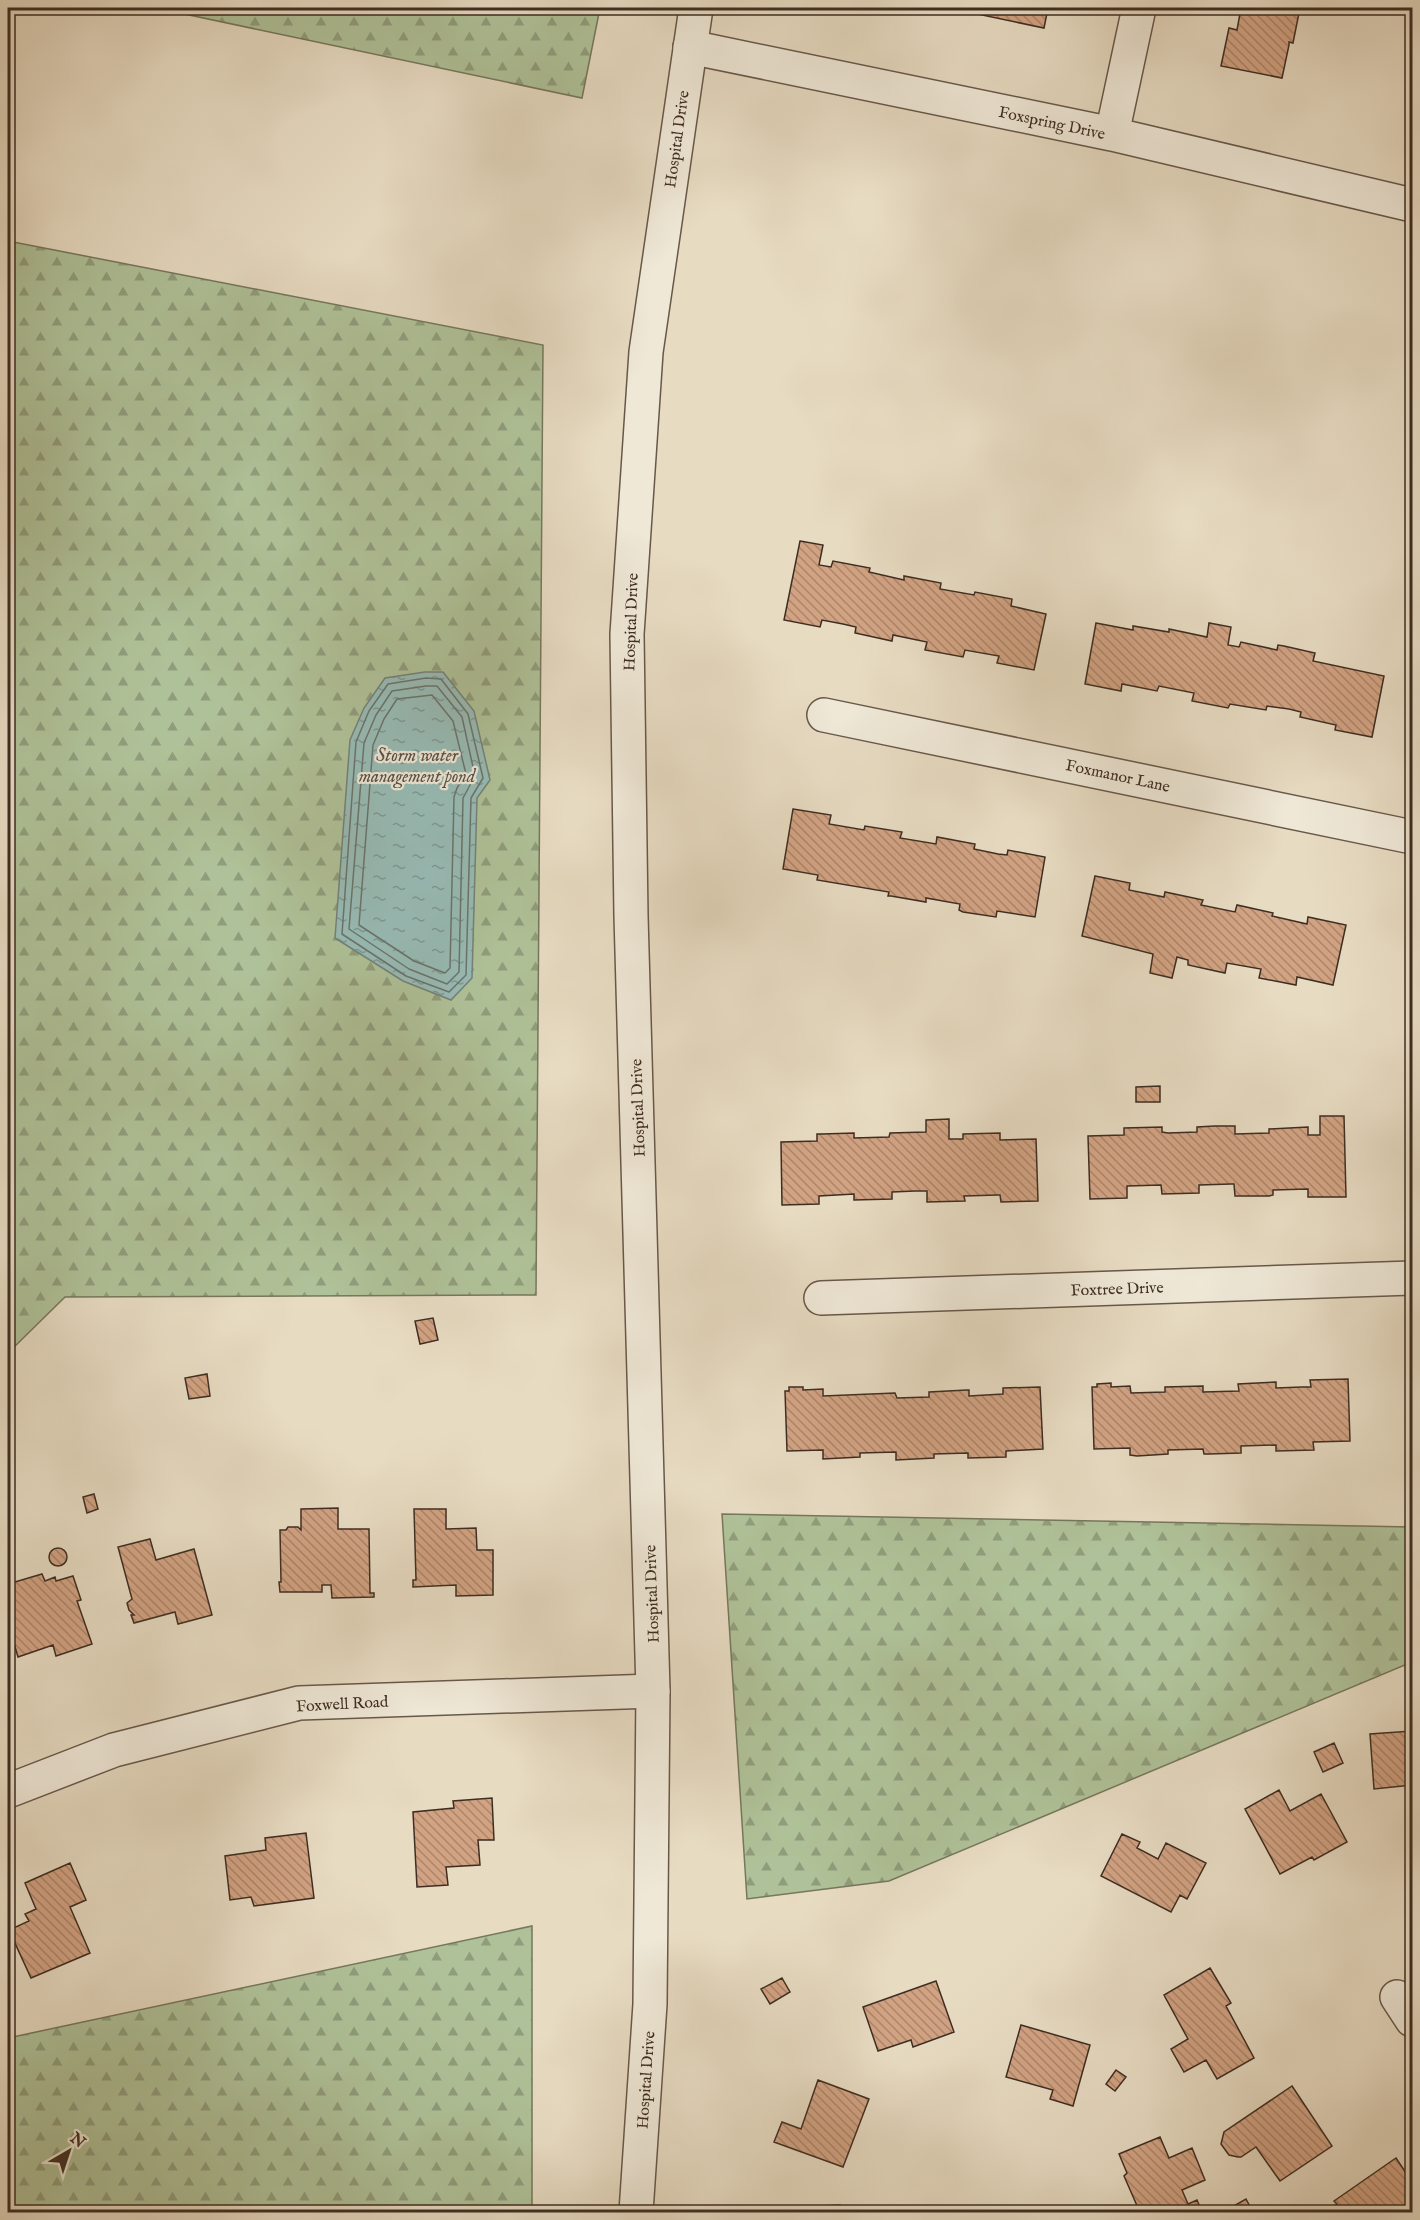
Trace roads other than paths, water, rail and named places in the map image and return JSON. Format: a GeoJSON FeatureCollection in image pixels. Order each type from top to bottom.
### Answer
{"type":"FeatureCollection","features":[{"type":"Feature","properties":{"kind":"street","name":"Hospital Drive"},"geometry":{"type":"LineString","coordinates":[[636,2212],[650,2004],[653,1691],[632,916],[627,634],[646,352],[696,8]]}},
{"type":"Feature","properties":{"kind":"street"},"geometry":{"type":"LineString","coordinates":[[1112,134],[1139,8]]}},
{"type":"Feature","properties":{"kind":"street","name":"Foxspring Drive"},"geometry":{"type":"LineString","coordinates":[[690,47],[1112,134],[1413,205]]}},
{"type":"Feature","properties":{"kind":"street","name":"Foxmanor Lane"},"geometry":{"type":"LineString","coordinates":[[824,715],[1413,837]]}},
{"type":"Feature","properties":{"kind":"street","name":"Foxtree Drive"},"geometry":{"type":"LineString","coordinates":[[821,1298],[1413,1278]]}},
{"type":"Feature","properties":{"kind":"street","name":"Foxwell Road"},"geometry":{"type":"LineString","coordinates":[[8,1791],[114,1750],[299,1703],[653,1691]]}},
{"type":"Feature","properties":{"kind":"water","name":"Storm water management pond"},"geometry":{"type":"Polygon","coordinates":[[[425,672],[443,672],[474,711],[490,780],[477,798],[472,978],[451,1000],[403,981],[335,938],[350,740],[364,708],[385,678],[425,672]]]}}]}
